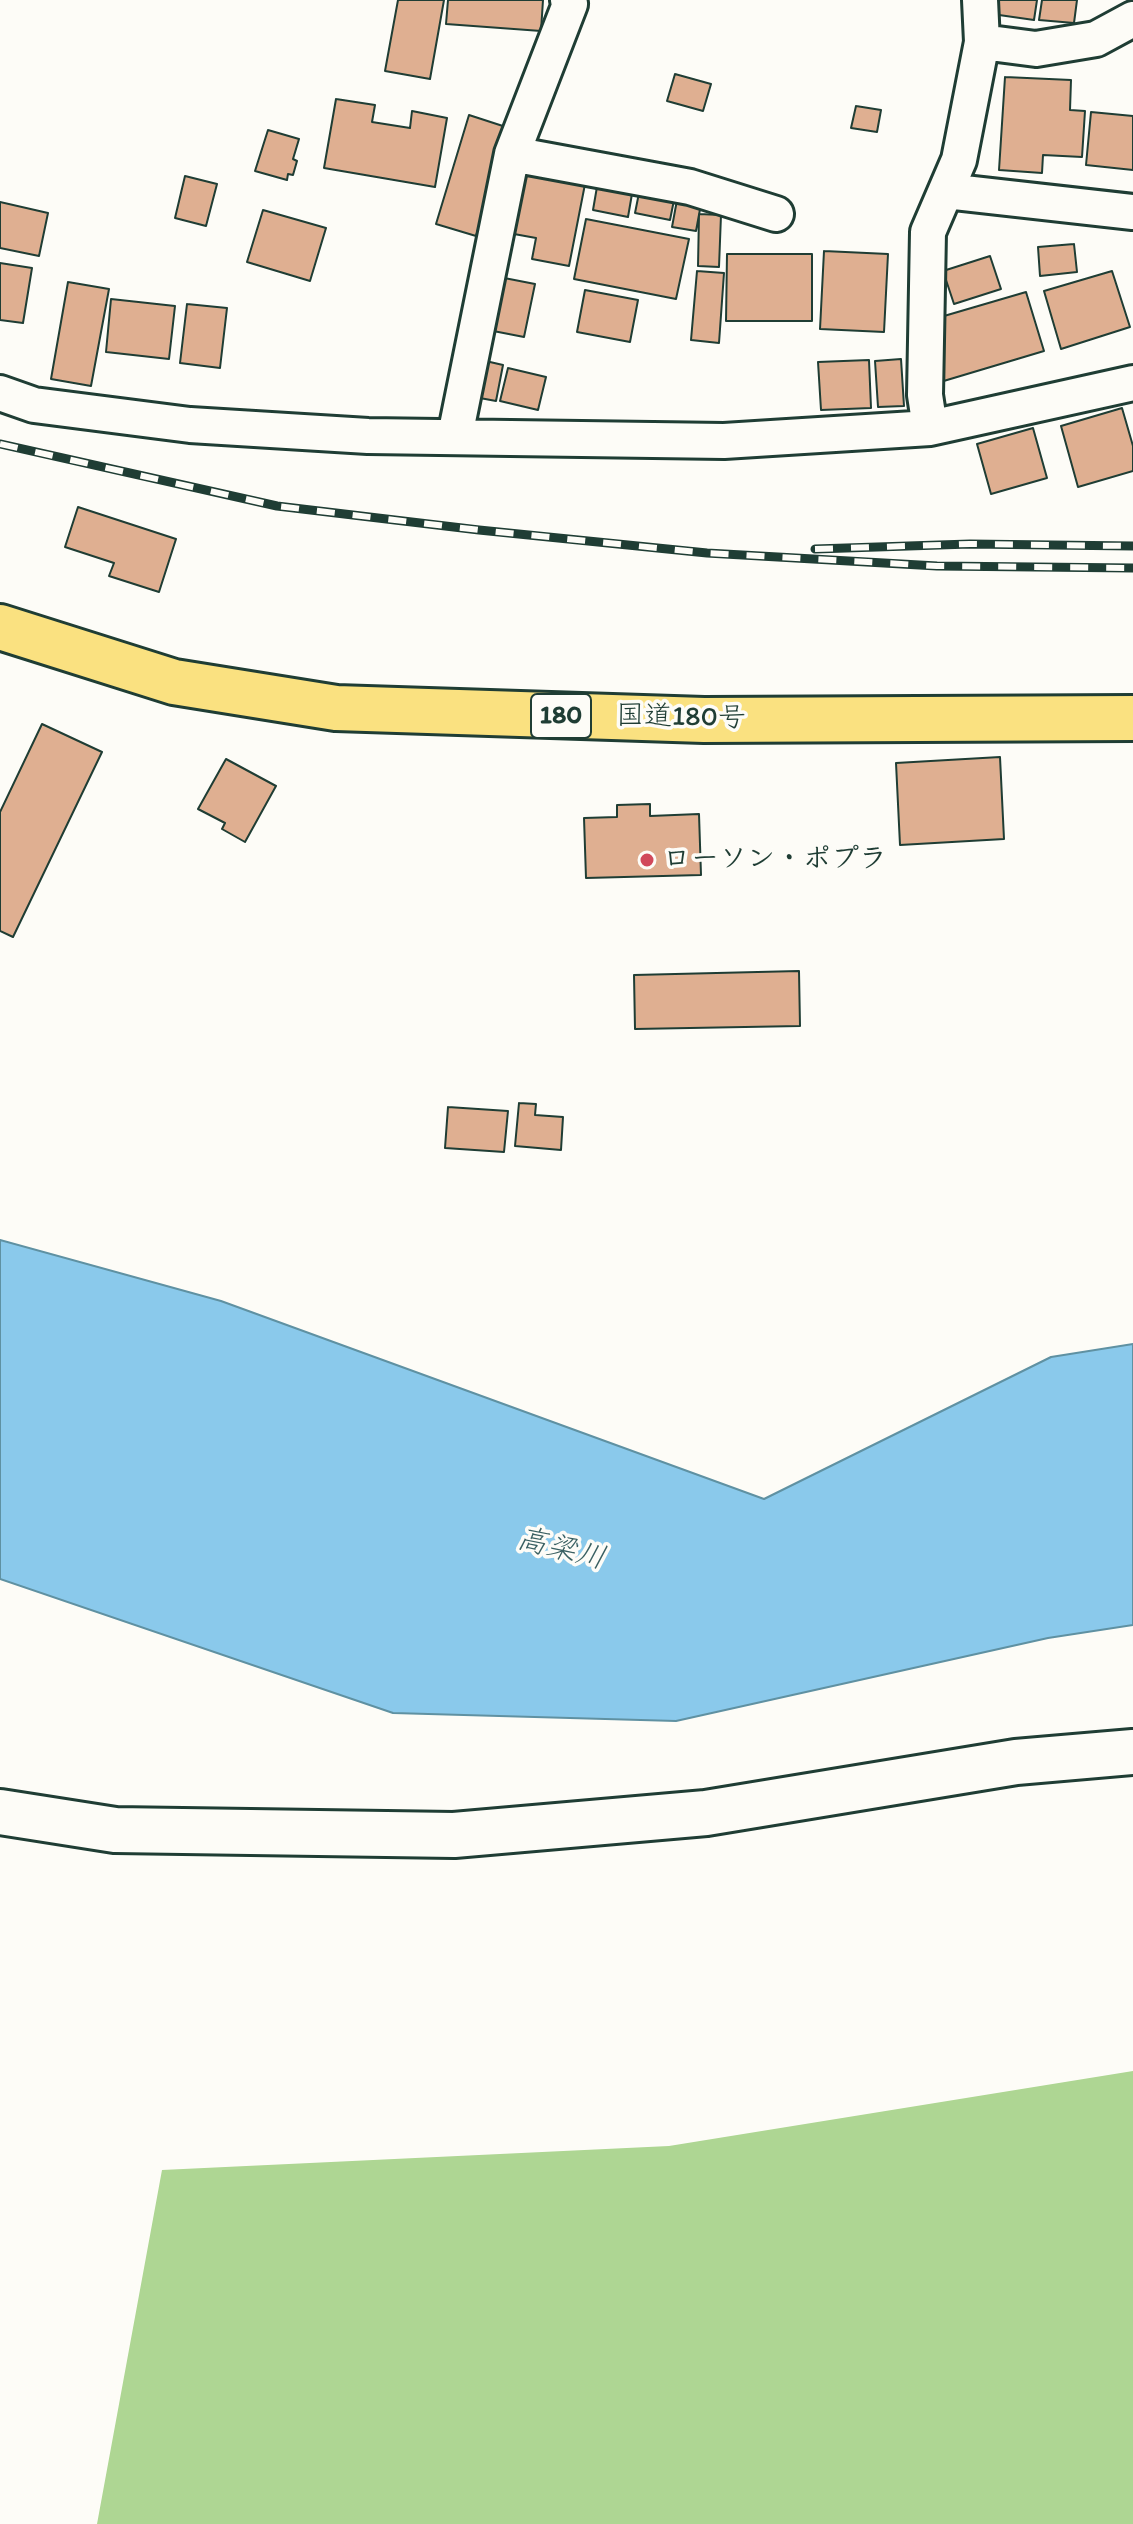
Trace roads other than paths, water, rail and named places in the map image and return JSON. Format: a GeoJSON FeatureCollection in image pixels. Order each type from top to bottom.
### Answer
{"type":"FeatureCollection","features":[{"type":"Feature","properties":{"kind":"highway","name":"国道180号"},"geometry":{"type":"LineString","coordinates":[[0,627],[174,682],[336,708],[704,720],[1133,718]]}},
{"type":"Feature","properties":{"kind":"street"},"geometry":{"type":"LineString","coordinates":[[455,436],[512,154],[570,4],[568,0]]}},
{"type":"Feature","properties":{"kind":"street"},"geometry":{"type":"LineString","coordinates":[[930,428],[925,395],[928,232],[959,160],[982,42],[980,0]]}},
{"type":"Feature","properties":{"kind":"street"},"geometry":{"type":"LineString","coordinates":[[982,42],[1036,49],[1096,39],[1133,19]]}},
{"type":"Feature","properties":{"kind":"street"},"geometry":{"type":"LineString","coordinates":[[512,154],[690,187],[776,214]]}},
{"type":"Feature","properties":{"kind":"street"},"geometry":{"type":"LineString","coordinates":[[946,191],[1133,212]]}},
{"type":"Feature","properties":{"kind":"street"},"geometry":{"type":"LineString","coordinates":[[0,393],[34,405],[190,425],[368,436],[724,441],[930,428],[1133,383]]}},
{"type":"Feature","properties":{"kind":"street"},"geometry":{"type":"LineString","coordinates":[[0,1812],[115,1830],[454,1835],[706,1813],[1016,1762],[1133,1752]]}},
{"type":"Feature","properties":{"kind":"water","name":"高梁川"},"geometry":{"type":"Polygon","coordinates":[[[0,1240],[221,1301],[764,1499],[1051,1357],[1133,1344],[1133,1625],[1048,1638],[676,1721],[393,1713],[0,1579],[0,1240]]]}},
{"type":"Feature","properties":{"kind":"railway"},"geometry":{"type":"LineString","coordinates":[[0,444],[277,506],[479,530],[707,553],[937,566],[1133,568]]}},
{"type":"Feature","properties":{"kind":"railway"},"geometry":{"type":"LineString","coordinates":[[815,549],[970,544],[1133,546]]}},
{"type":"Feature","properties":{"kind":"place","name":"ローソン・ポプラ"},"geometry":{"type":"Point","coordinates":[647,860]}}]}
